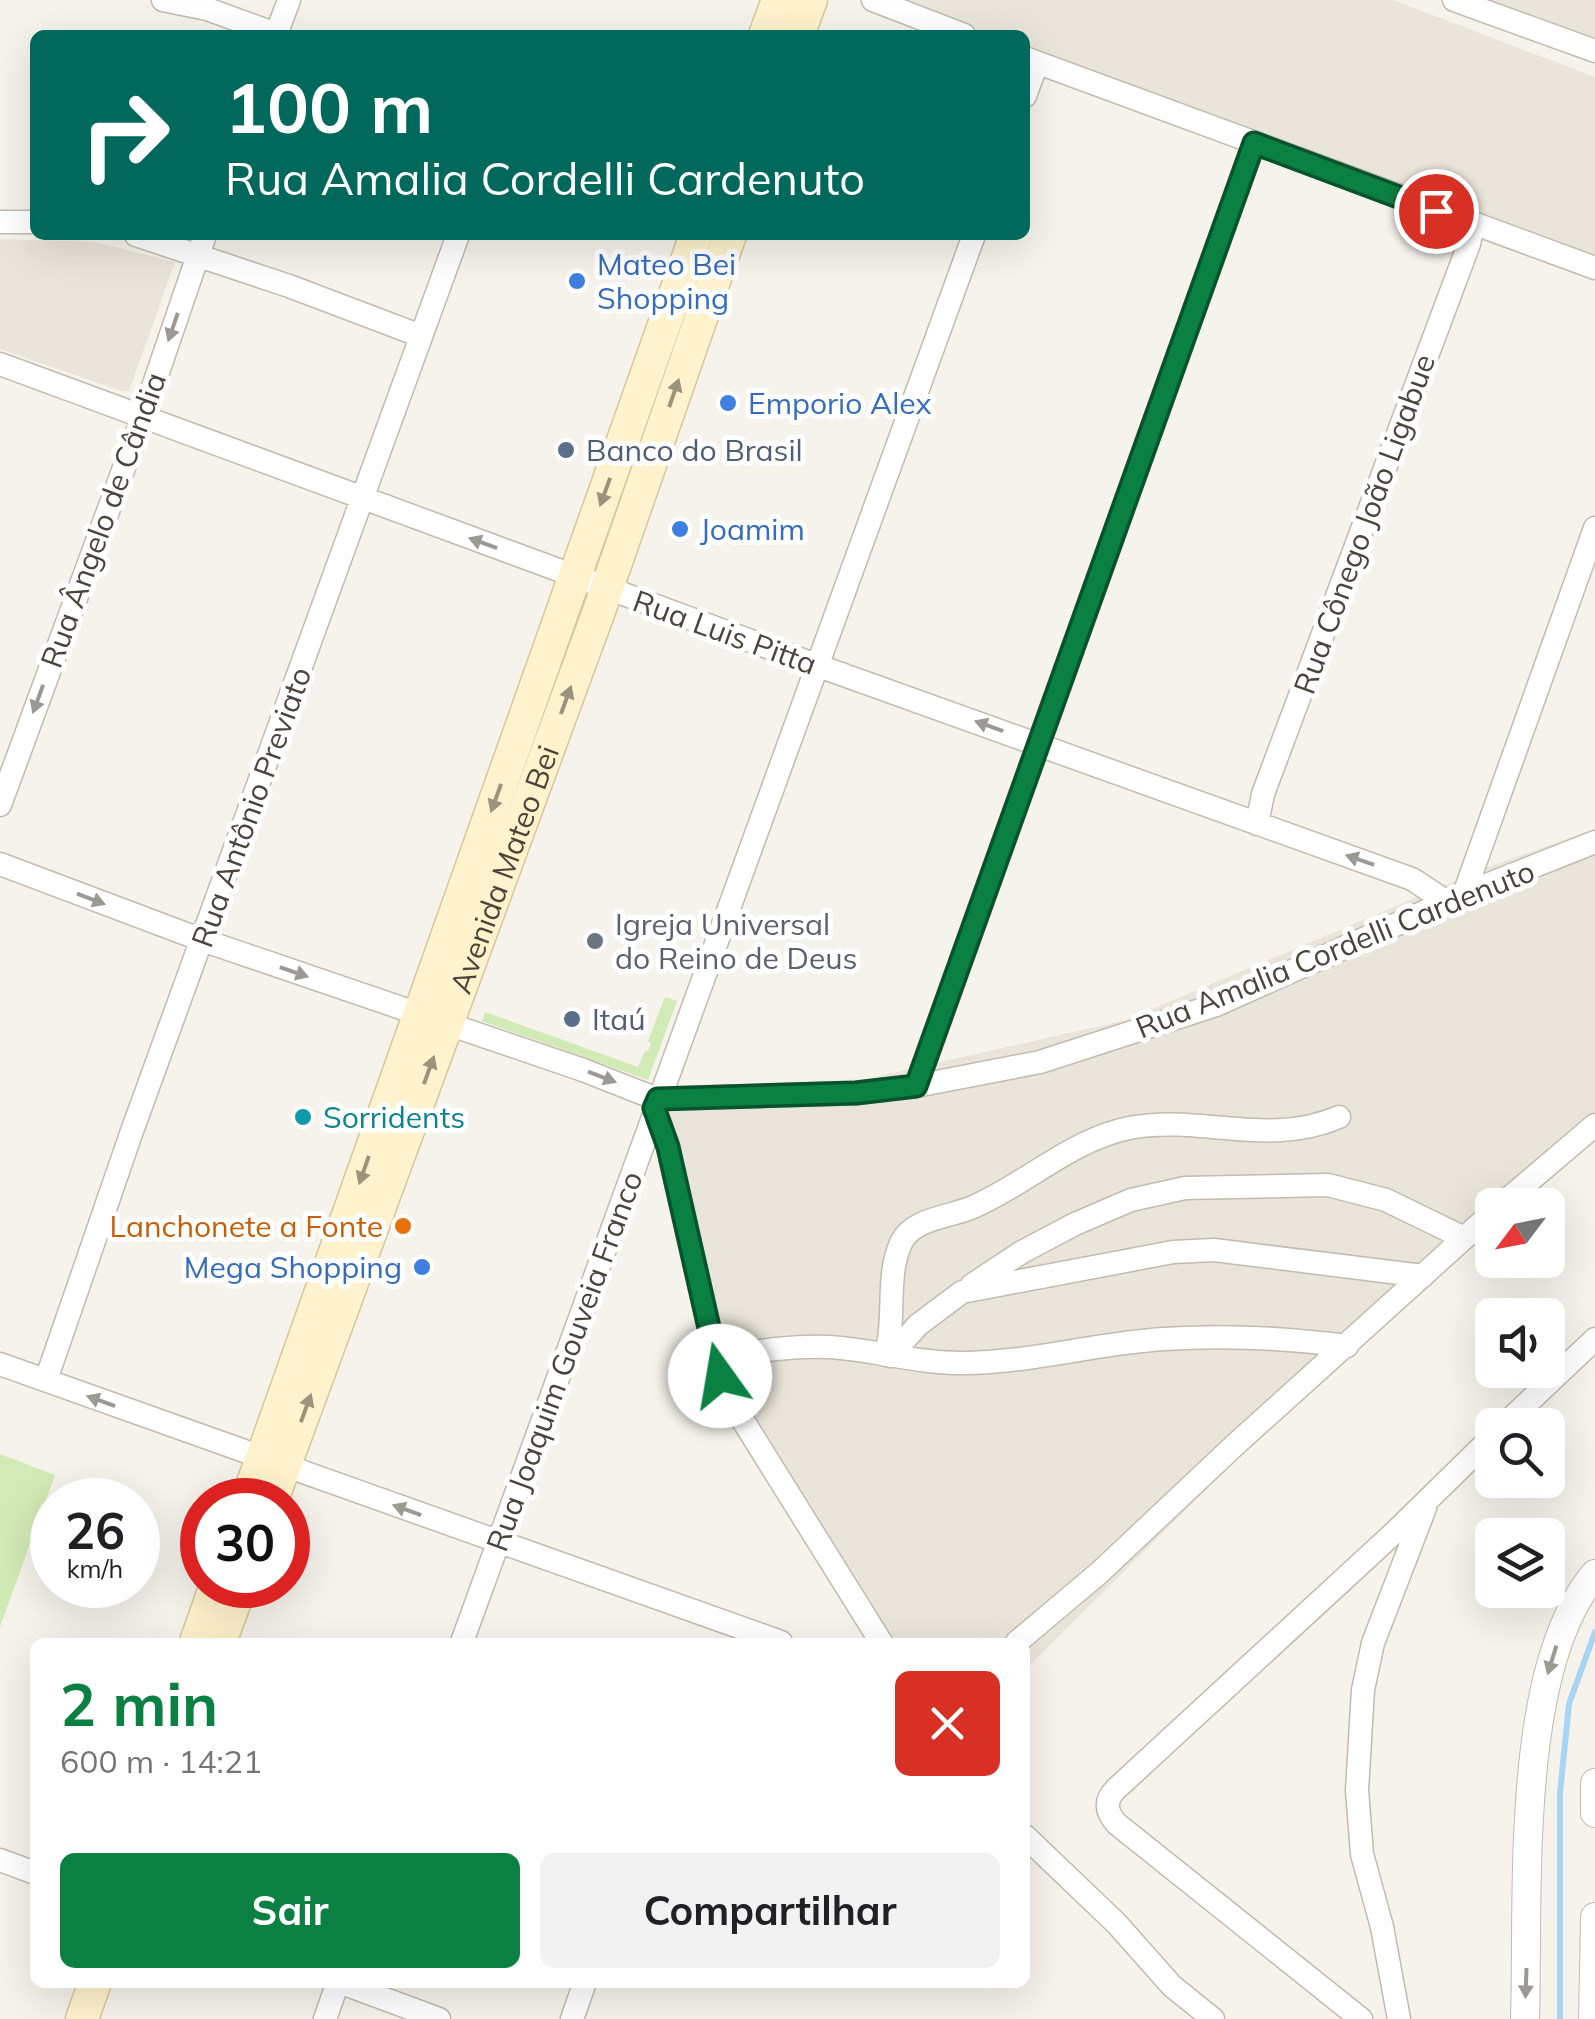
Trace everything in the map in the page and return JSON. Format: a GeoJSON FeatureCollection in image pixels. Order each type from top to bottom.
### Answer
{"type":"FeatureCollection","features":[{"type":"Feature","properties":{"kind":"main road"},"geometry":{"type":"LineString","coordinates":[[767,30],[778,0]]}},
{"type":"Feature","properties":{"kind":"main road"},"geometry":{"type":"LineString","coordinates":[[800,30],[810,0]]}},
{"type":"Feature","properties":{"kind":"main road","name":"Avenida Mateo Bei"},"geometry":{"type":"LineString","coordinates":[[432,1021],[574,576],[694,240]]}},
{"type":"Feature","properties":{"kind":"main road","name":"Avenida Mateo Bei"},"geometry":{"type":"LineString","coordinates":[[262,1478],[273,1462],[432,1021],[606,588],[728,240]]}},
{"type":"Feature","properties":{"kind":"main road","name":"Avenida Mateo Bei"},"geometry":{"type":"LineString","coordinates":[[273,1462],[273,1478]]}},
{"type":"Feature","properties":{"kind":"main road"},"geometry":{"type":"LineString","coordinates":[[197,1638],[208,1608]]}},
{"type":"Feature","properties":{"kind":"main road"},"geometry":{"type":"LineString","coordinates":[[221,1638],[233,1608]]}},
{"type":"Feature","properties":{"kind":"main road"},"geometry":{"type":"LineString","coordinates":[[58,2019],[70,1988]]}},
{"type":"Feature","properties":{"kind":"main road"},"geometry":{"type":"LineString","coordinates":[[82,2019],[93,1988]]}},
{"type":"Feature","properties":{"kind":"street"},"geometry":{"type":"LineString","coordinates":[[162,0],[207,9],[264,30]]}},
{"type":"Feature","properties":{"kind":"street"},"geometry":{"type":"LineString","coordinates":[[279,30],[289,0]]}},
{"type":"Feature","properties":{"kind":"street"},"geometry":{"type":"LineString","coordinates":[[873,0],[951,30]]}},
{"type":"Feature","properties":{"kind":"street"},"geometry":{"type":"LineString","coordinates":[[1454,0],[1595,52]]}},
{"type":"Feature","properties":{"kind":"street"},"geometry":{"type":"LineString","coordinates":[[1031,61],[1595,268]]}},
{"type":"Feature","properties":{"kind":"street"},"geometry":{"type":"LineString","coordinates":[[916,1086],[1254,143]]}},
{"type":"Feature","properties":{"kind":"street"},"geometry":{"type":"LineString","coordinates":[[0,222],[30,222]]}},
{"type":"Feature","properties":{"kind":"street","name":"Rua Cônego João Ligabue"},"geometry":{"type":"LineString","coordinates":[[1257,824],[1263,794],[1473,224]]}},
{"type":"Feature","properties":{"kind":"street"},"geometry":{"type":"LineString","coordinates":[[168,240],[201,245],[420,336]]}},
{"type":"Feature","properties":{"kind":"street","name":"Rua Antônio Previato"},"geometry":{"type":"LineString","coordinates":[[46,1380],[456,240]]}},
{"type":"Feature","properties":{"kind":"street","name":"Rua Joaquim Gouveia Franco"},"geometry":{"type":"LineString","coordinates":[[464,1638],[972,240]]}},
{"type":"Feature","properties":{"kind":"street","name":"Rua Ângelo de Cândia"},"geometry":{"type":"LineString","coordinates":[[0,805],[201,245]]}},
{"type":"Feature","properties":{"kind":"street","name":"Rua Luis Pitta"},"geometry":{"type":"LineString","coordinates":[[0,364],[816,665],[1412,878],[1456,898]]}},
{"type":"Feature","properties":{"kind":"street"},"geometry":{"type":"LineString","coordinates":[[1456,898],[1595,528]]}},
{"type":"Feature","properties":{"kind":"street","name":"Rua Amalia Cordelli Cardenuto"},"geometry":{"type":"LineString","coordinates":[[656,1104],[856,1093],[916,1086],[1040,1062],[1216,1004],[1456,898],[1595,842]]}},
{"type":"Feature","properties":{"kind":"street"},"geometry":{"type":"LineString","coordinates":[[0,864],[202,940],[583,1070],[656,1104],[720,1376],[737,1411],[879,1638]]}},
{"type":"Feature","properties":{"kind":"street"},"geometry":{"type":"LineString","coordinates":[[887,1356],[896,1258],[912,1228],[988,1200],[1056,1160],[1120,1131],[1177,1126],[1294,1132],[1339,1117]]}},
{"type":"Feature","properties":{"kind":"street"},"geometry":{"type":"LineString","coordinates":[[1522,1188],[1595,1125]]}},
{"type":"Feature","properties":{"kind":"street"},"geometry":{"type":"LineString","coordinates":[[887,1356],[918,1324],[1022,1252],[1131,1200],[1185,1188],[1328,1186],[1386,1200],[1464,1238]]}},
{"type":"Feature","properties":{"kind":"street"},"geometry":{"type":"LineString","coordinates":[[1022,1638],[1099,1574],[1475,1228]]}},
{"type":"Feature","properties":{"kind":"street"},"geometry":{"type":"LineString","coordinates":[[962,1292],[1196,1250],[1423,1276]]}},
{"type":"Feature","properties":{"kind":"street"},"geometry":{"type":"LineString","coordinates":[[716,1358],[772,1349],[827,1347],[924,1361],[983,1362],[1164,1339],[1282,1339],[1347,1346]]}},
{"type":"Feature","properties":{"kind":"street"},"geometry":{"type":"LineString","coordinates":[[1522,1408],[1595,1339]]}},
{"type":"Feature","properties":{"kind":"street"},"geometry":{"type":"LineString","coordinates":[[0,1364],[499,1544],[717,1632],[756,1638]]}},
{"type":"Feature","properties":{"kind":"street"},"geometry":{"type":"LineString","coordinates":[[1360,2019],[1117,1824],[1107,1810],[1112,1793],[1475,1453]]}},
{"type":"Feature","properties":{"kind":"street"},"geometry":{"type":"LineString","coordinates":[[1399,2019],[1382,1927],[1362,1854],[1356,1790],[1363,1690],[1373,1643],[1428,1500]]}},
{"type":"Feature","properties":{"kind":"street"},"geometry":{"type":"LineString","coordinates":[[1526,2019],[1536,1734],[1545,1684],[1560,1636],[1578,1593],[1595,1574]]}},
{"type":"Feature","properties":{"kind":"street"},"geometry":{"type":"LineString","coordinates":[[1595,1783],[1595,1813]]}},
{"type":"Feature","properties":{"kind":"street"},"geometry":{"type":"LineString","coordinates":[[1030,1841],[1106,1913],[1172,1986],[1213,2019]]}},
{"type":"Feature","properties":{"kind":"street"},"geometry":{"type":"LineString","coordinates":[[0,1860],[30,1871]]}},
{"type":"Feature","properties":{"kind":"street"},"geometry":{"type":"LineString","coordinates":[[1593,2019],[1595,1918]]}},
{"type":"Feature","properties":{"kind":"street"},"geometry":{"type":"LineString","coordinates":[[325,2019],[337,1988]]}},
{"type":"Feature","properties":{"kind":"street"},"geometry":{"type":"LineString","coordinates":[[355,1988],[438,2019]]}},
{"type":"Feature","properties":{"kind":"street"},"geometry":{"type":"LineString","coordinates":[[572,2019],[583,1988]]}},
{"type":"Feature","properties":{"kind":"shaded area"},"geometry":{"type":"Polygon","coordinates":[[[895,0],[1393,0],[1595,77],[1595,259],[1030,50],[1030,30],[976,30],[895,0]]]}},
{"type":"Feature","properties":{"kind":"shaded area"},"geometry":{"type":"Polygon","coordinates":[[[1489,0],[1595,0],[1595,40],[1489,0]]]}},
{"type":"Feature","properties":{"kind":"shaded area"},"geometry":{"type":"Polygon","coordinates":[[[0,239],[95,242],[175,262],[129,391],[0,349],[0,239]]]}},
{"type":"Feature","properties":{"kind":"shaded area"},"geometry":{"type":"Polygon","coordinates":[[[1595,829],[1595,1128],[1529,1188],[1475,1188],[1475,1237],[1303,1393],[1030,1665],[1030,1638],[867,1638],[708,1371],[646,1088],[866,1079],[1126,1020],[1488,867],[1595,829]]]}},
{"type":"Feature","properties":{"kind":"green space"},"geometry":{"type":"Polygon","coordinates":[[[665,997],[677,1001],[648,1080],[482,1021],[485,1012],[638,1067],[648,1051],[648,1041],[665,997]]]}},
{"type":"Feature","properties":{"kind":"green space"},"geometry":{"type":"Polygon","coordinates":[[[0,1454],[55,1475],[30,1478],[30,1544],[0,1627],[0,1454]]]}},
{"type":"Feature","properties":{"kind":"waterway"},"geometry":{"type":"LineString","coordinates":[[1560,2019],[1560,1793],[1569,1704],[1595,1632]]}},
{"type":"Feature","properties":{"kind":"place","name":"Mateo Bei Shopping"},"geometry":{"type":"Point","coordinates":[577,281]}},
{"type":"Feature","properties":{"kind":"place","name":"Emporio Alex"},"geometry":{"type":"Point","coordinates":[728,403]}},
{"type":"Feature","properties":{"kind":"place","name":"Banco do Brasil"},"geometry":{"type":"Point","coordinates":[566,450]}},
{"type":"Feature","properties":{"kind":"place","name":"Joamim"},"geometry":{"type":"Point","coordinates":[680,529]}},
{"type":"Feature","properties":{"kind":"place","name":"Igreja Universal do Reino de Deus"},"geometry":{"type":"Point","coordinates":[595,941]}},
{"type":"Feature","properties":{"kind":"place","name":"Itaú"},"geometry":{"type":"Point","coordinates":[572,1019]}},
{"type":"Feature","properties":{"kind":"place","name":"Sorridents"},"geometry":{"type":"Point","coordinates":[303,1117]}},
{"type":"Feature","properties":{"kind":"place","name":"Lanchonete a Fonte"},"geometry":{"type":"Point","coordinates":[403,1226]}},
{"type":"Feature","properties":{"kind":"place","name":"Mega Shopping"},"geometry":{"type":"Point","coordinates":[422,1267]}},
{"type":"Feature","properties":{"kind":"route"},"geometry":{"type":"LineString","coordinates":[[720,1376],[668,1147],[654,1108],[658,1099],[856,1093],[916,1086],[1254,143],[1436,211]]}}]}
